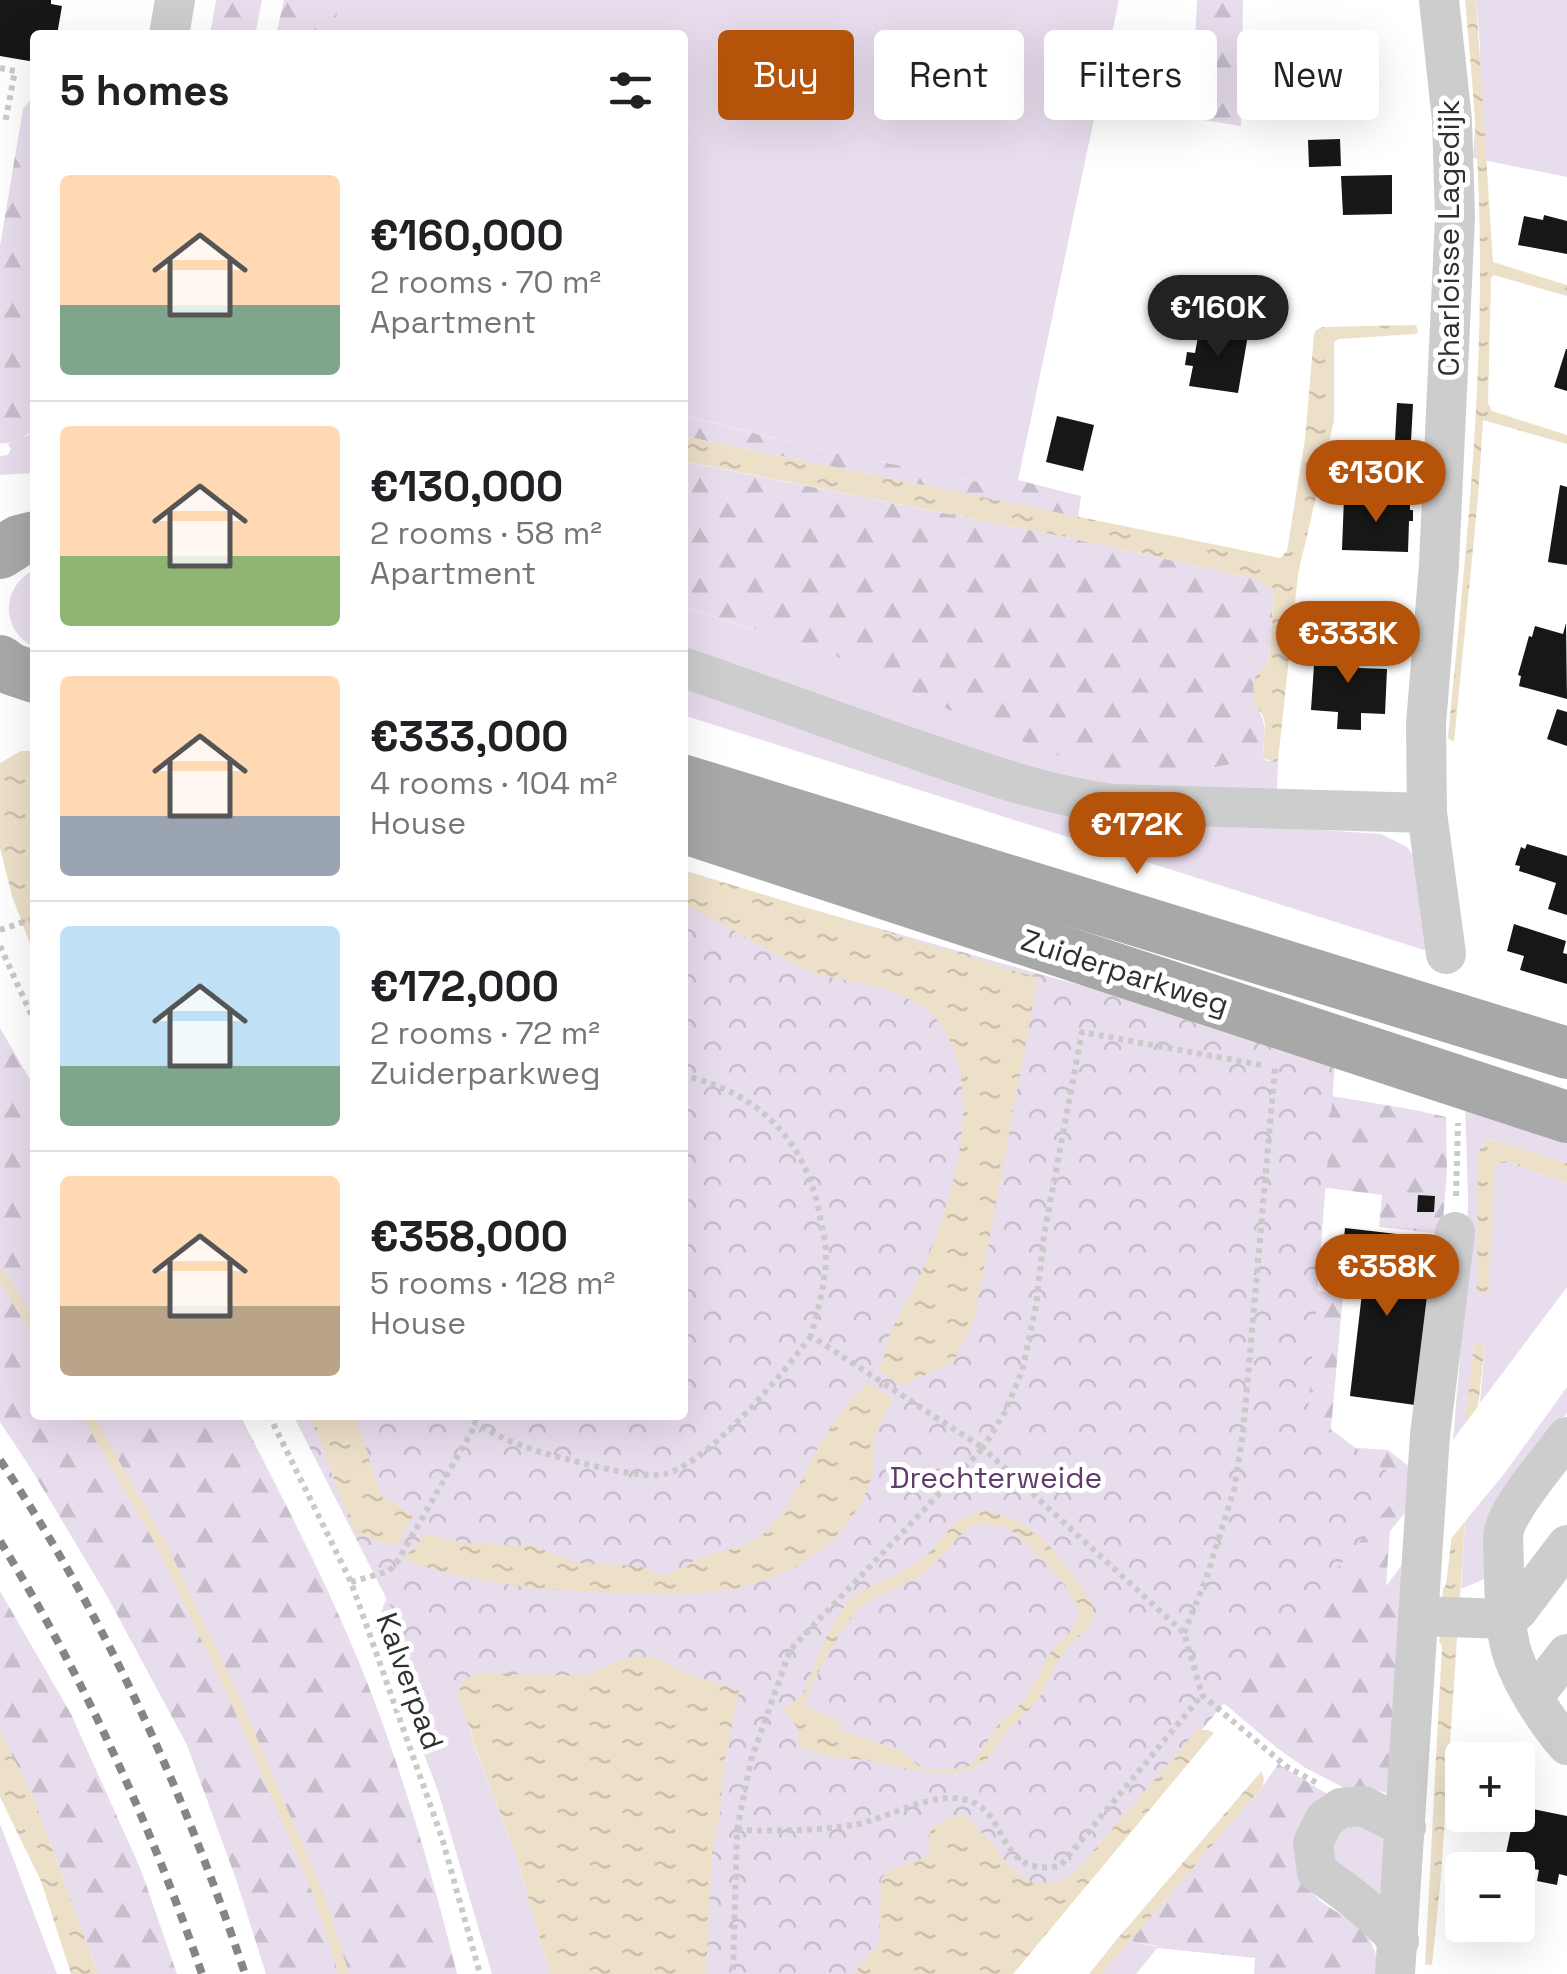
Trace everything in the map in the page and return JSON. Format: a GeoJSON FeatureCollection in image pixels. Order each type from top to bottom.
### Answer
{"type":"FeatureCollection","features":[{"type":"Feature","properties":{"kind":"main road"},"geometry":{"type":"LineString","coordinates":[[0,553],[30,538]]}},
{"type":"Feature","properties":{"kind":"main road"},"geometry":{"type":"LineString","coordinates":[[0,661],[30,675]]}},
{"type":"Feature","properties":{"kind":"main road","name":"Zuiderparkweg"},"geometry":{"type":"LineString","coordinates":[[688,782],[1567,1053]]}},
{"type":"Feature","properties":{"kind":"main road","name":"Zuiderparkweg"},"geometry":{"type":"LineString","coordinates":[[688,829],[1567,1117]]}},
{"type":"Feature","properties":{"kind":"street"},"geometry":{"type":"LineString","coordinates":[[170,30],[175,0]]}},
{"type":"Feature","properties":{"kind":"street","name":"Charloisse Lagedijk"},"geometry":{"type":"LineString","coordinates":[[1440,0],[1452,120],[1454,216],[1439,564],[1426,724],[1427,813],[1446,954]]}},
{"type":"Feature","properties":{"kind":"street"},"geometry":{"type":"LineString","coordinates":[[688,669],[938,757],[1081,800],[1427,813]]}},
{"type":"Feature","properties":{"kind":"street"},"geometry":{"type":"LineString","coordinates":[[1454,1232],[1430,1436],[1462,1618],[1513,1657],[1546,1720],[1567,1744]]}},
{"type":"Feature","properties":{"kind":"street"},"geometry":{"type":"LineString","coordinates":[[1397,1958],[1406,1826],[1462,1618],[1512,1512],[1567,1437]]}},
{"type":"Feature","properties":{"kind":"street"},"geometry":{"type":"LineString","coordinates":[[1462,1618],[1518,1610],[1567,1545]]}},
{"type":"Feature","properties":{"kind":"street"},"geometry":{"type":"LineString","coordinates":[[1534,1696],[1567,1654]]}},
{"type":"Feature","properties":{"kind":"street"},"geometry":{"type":"LineString","coordinates":[[1397,1958],[1375,1915],[1317,1872],[1312,1843],[1325,1820],[1341,1808],[1363,1806],[1406,1826]]}},
{"type":"Feature","properties":{"kind":"path"},"geometry":{"type":"LineString","coordinates":[[0,68],[14,71],[5,123]]}},
{"type":"Feature","properties":{"kind":"path"},"geometry":{"type":"LineString","coordinates":[[0,930],[30,920]]}},
{"type":"Feature","properties":{"kind":"path"},"geometry":{"type":"LineString","coordinates":[[0,946],[30,1012]]}},
{"type":"Feature","properties":{"kind":"path"},"geometry":{"type":"LineString","coordinates":[[732,1974],[737,1830],[751,1760],[790,1650],[982,1448],[1005,1412],[1022,1372],[1082,1032],[1275,1068],[1243,1433],[1234,1490],[1184,1633]]}},
{"type":"Feature","properties":{"kind":"path"},"geometry":{"type":"LineString","coordinates":[[472,1420],[514,1444],[550,1455],[605,1469],[665,1474],[689,1464],[724,1432],[787,1369],[811,1336],[823,1290],[826,1250],[818,1204],[803,1160],[782,1129],[756,1106],[708,1081],[688,1076]]}},
{"type":"Feature","properties":{"kind":"path"},"geometry":{"type":"LineString","coordinates":[[811,1336],[982,1448],[1184,1633],[1202,1695],[1287,1767],[1363,1806]]}},
{"type":"Feature","properties":{"kind":"path","name":"Kalverpad"},"geometry":{"type":"LineString","coordinates":[[271,1420],[351,1582],[442,1838],[480,1974]]}},
{"type":"Feature","properties":{"kind":"path"},"geometry":{"type":"LineString","coordinates":[[351,1582],[389,1571],[397,1562],[476,1424]]}},
{"type":"Feature","properties":{"kind":"path"},"geometry":{"type":"LineString","coordinates":[[737,1830],[788,1832],[858,1824],[925,1802],[953,1798],[969,1800],[983,1810],[1019,1861],[1043,1869],[1060,1866],[1202,1695]]}},
{"type":"Feature","properties":{"kind":"green space"},"geometry":{"type":"Polygon","coordinates":[[[216,0],[262,0],[256,30],[211,30],[216,0]]]}},
{"type":"Feature","properties":{"kind":"green space"},"geometry":{"type":"Polygon","coordinates":[[[284,0],[340,0],[333,30],[277,30],[284,0]]]}},
{"type":"Feature","properties":{"kind":"green space"},"geometry":{"type":"Polygon","coordinates":[[[340,0],[1119,0],[1113,30],[1044,30],[1044,120],[1094,120],[1018,480],[1002,487],[801,445],[688,416],[688,30],[333,30],[340,0]]]}},
{"type":"Feature","properties":{"kind":"green space"},"geometry":{"type":"Polygon","coordinates":[[[1197,0],[1243,0],[1243,30],[1237,30],[1237,120],[1241,120],[1241,126],[1203,120],[1217,120],[1217,30],[1196,30],[1197,0]]]}},
{"type":"Feature","properties":{"kind":"green space"},"geometry":{"type":"Polygon","coordinates":[[[1476,0],[1567,0],[1567,177],[1473,158],[1480,46],[1476,0]]]}},
{"type":"Feature","properties":{"kind":"green space"},"geometry":{"type":"Polygon","coordinates":[[[30,100],[30,432],[19,440],[0,443],[0,246],[23,109],[30,100]]]}},
{"type":"Feature","properties":{"kind":"green space"},"geometry":{"type":"Polygon","coordinates":[[[688,417],[801,445],[1002,487],[1018,480],[1081,496],[1078,517],[688,437],[688,417]]]}},
{"type":"Feature","properties":{"kind":"green space"},"geometry":{"type":"Polygon","coordinates":[[[29,435],[30,473],[0,475],[0,456],[8,455],[8,444],[29,435]]]}},
{"type":"Feature","properties":{"kind":"green space"},"geometry":{"type":"Polygon","coordinates":[[[688,462],[1075,539],[1260,580],[1274,591],[1269,656],[1255,706],[1264,725],[1263,758],[1200,770],[1102,773],[977,723],[827,652],[688,609],[688,462]]]}},
{"type":"Feature","properties":{"kind":"green space"},"geometry":{"type":"Polygon","coordinates":[[[30,573],[30,644],[15,631],[9,609],[15,587],[30,573]]]}},
{"type":"Feature","properties":{"kind":"green space"},"geometry":{"type":"Polygon","coordinates":[[[688,609],[827,652],[977,723],[1200,770],[1263,758],[1278,760],[1277,794],[1093,793],[688,652],[688,609]]]}},
{"type":"Feature","properties":{"kind":"green space"},"geometry":{"type":"Polygon","coordinates":[[[688,684],[1177,820],[1381,834],[1407,847],[1414,856],[1432,947],[1424,950],[688,717],[688,684]]]}},
{"type":"Feature","properties":{"kind":"green space","name":"Drechterweide"},"geometry":{"type":"Polygon","coordinates":[[[688,874],[1061,980],[1336,1052],[1308,1412],[1406,1486],[1061,1898],[1088,1974],[659,1974],[406,1637],[296,1420],[688,1420],[688,874]]]}},
{"type":"Feature","properties":{"kind":"green space"},"geometry":{"type":"Polygon","coordinates":[[[0,1028],[30,1079],[30,1420],[243,1420],[317,1568],[374,1700],[414,1816],[457,1974],[266,1974],[187,1745],[107,1596],[0,1422],[0,1028]]]}},
{"type":"Feature","properties":{"kind":"green space"},"geometry":{"type":"Polygon","coordinates":[[[1325,1095],[1446,1117],[1442,1234],[1379,1227],[1382,1195],[1320,1187],[1314,1290],[1343,1295],[1331,1428],[1308,1442],[1388,1450],[1415,1471],[1412,1504],[1390,1531],[1386,1586],[1408,1557],[1391,1794],[1344,1788],[1304,1767],[1220,1700],[1325,1095]]]}},
{"type":"Feature","properties":{"kind":"green space"},"geometry":{"type":"Polygon","coordinates":[[[1465,1100],[1567,1128],[1567,1163],[1493,1140],[1486,1141],[1478,1152],[1494,1165],[1508,1162],[1567,1183],[1567,1287],[1480,1403],[1485,1345],[1474,1344],[1466,1422],[1453,1440],[1466,1287],[1465,1100]]]}},
{"type":"Feature","properties":{"kind":"green space"},"geometry":{"type":"Polygon","coordinates":[[[1567,1387],[1567,1413],[1505,1494],[1487,1578],[1461,1589],[1465,1521],[1567,1387]]]}},
{"type":"Feature","properties":{"kind":"green space"},"geometry":{"type":"Polygon","coordinates":[[[402,1560],[515,1852],[550,1974],[492,1974],[438,1791],[375,1627],[402,1560]]]}},
{"type":"Feature","properties":{"kind":"green space"},"geometry":{"type":"Polygon","coordinates":[[[0,1591],[71,1714],[141,1870],[177,1974],[98,1974],[34,1799],[0,1732],[0,1591]]]}},
{"type":"Feature","properties":{"kind":"green space"},"geometry":{"type":"Polygon","coordinates":[[[1278,1764],[1329,1795],[1309,1890],[1363,1930],[1376,1954],[1380,1974],[1254,1974],[1255,1958],[1157,1948],[1129,1941],[1278,1764]]]}},
{"type":"Feature","properties":{"kind":"green space"},"geometry":{"type":"Polygon","coordinates":[[[1363,1823],[1387,1840],[1381,1896],[1338,1869],[1335,1859],[1335,1838],[1344,1829],[1363,1823]]]}},
{"type":"Feature","properties":{"kind":"green space"},"geometry":{"type":"Polygon","coordinates":[[[0,1824],[57,1974],[0,1974],[0,1824]]]}},
{"type":"Feature","properties":{"kind":"green space"},"geometry":{"type":"Polygon","coordinates":[[[1129,1941],[1158,1947],[1136,1974],[1102,1974],[1129,1941]]]}},
{"type":"Feature","properties":{"kind":"water"},"geometry":{"type":"Polygon","coordinates":[[[1465,0],[1476,0],[1493,262],[1567,285],[1567,296],[1494,275],[1491,278],[1488,403],[1492,411],[1567,435],[1567,444],[1483,420],[1454,742],[1448,738],[1470,499],[1480,319],[1477,161],[1465,0]]]}},
{"type":"Feature","properties":{"kind":"water"},"geometry":{"type":"Polygon","coordinates":[[[1416,325],[1418,332],[1334,342],[1334,421],[1298,574],[1275,762],[1263,758],[1265,725],[1255,706],[1253,686],[1269,656],[1274,591],[1260,580],[688,462],[688,437],[1280,558],[1287,551],[1305,439],[1314,334],[1323,327],[1416,325]]]}},
{"type":"Feature","properties":{"kind":"water"},"geometry":{"type":"Polygon","coordinates":[[[21,751],[30,751],[30,944],[0,848],[0,763],[21,751]]]}},
{"type":"Feature","properties":{"kind":"water"},"geometry":{"type":"Polygon","coordinates":[[[688,872],[1038,978],[975,1317],[953,1363],[902,1385],[878,1370],[893,1327],[931,1250],[953,1181],[963,1107],[960,1072],[950,1040],[931,1013],[919,1005],[889,990],[801,968],[688,906],[688,872]]]}},
{"type":"Feature","properties":{"kind":"water"},"geometry":{"type":"Polygon","coordinates":[[[1486,1141],[1567,1163],[1567,1183],[1508,1162],[1494,1165],[1489,1292],[1477,1293],[1478,1152],[1486,1141]]]}},
{"type":"Feature","properties":{"kind":"water"},"geometry":{"type":"Polygon","coordinates":[[[1474,1344],[1485,1345],[1465,1521],[1450,1742],[1445,1742],[1441,1877],[1432,1965],[1425,1965],[1443,1588],[1474,1344]]]}},
{"type":"Feature","properties":{"kind":"water"},"geometry":{"type":"Polygon","coordinates":[[[868,1383],[893,1399],[875,1435],[873,1471],[861,1503],[831,1541],[796,1566],[770,1578],[700,1593],[599,1592],[485,1581],[402,1560],[426,1534],[466,1543],[534,1546],[576,1563],[640,1566],[663,1576],[705,1556],[744,1546],[766,1532],[788,1505],[821,1442],[868,1383]]]}},
{"type":"Feature","properties":{"kind":"water"},"geometry":{"type":"Polygon","coordinates":[[[310,1420],[357,1420],[380,1494],[413,1516],[396,1546],[354,1533],[310,1420]]]}},
{"type":"Feature","properties":{"kind":"water"},"geometry":{"type":"Polygon","coordinates":[[[974,1513],[1004,1515],[1033,1531],[1089,1597],[1091,1623],[1062,1654],[1037,1700],[986,1760],[960,1772],[911,1770],[828,1756],[798,1746],[797,1727],[783,1708],[802,1695],[842,1610],[858,1593],[920,1561],[955,1523],[974,1513]],[[972,1526],[929,1569],[858,1610],[824,1661],[805,1700],[806,1706],[837,1720],[843,1731],[901,1751],[924,1770],[970,1766],[999,1724],[1026,1699],[1050,1653],[1074,1628],[1079,1614],[1059,1577],[1017,1534],[1002,1526],[972,1526]]]}},
{"type":"Feature","properties":{"kind":"water"},"geometry":{"type":"Polygon","coordinates":[[[638,1656],[659,1659],[683,1672],[739,1690],[712,1852],[706,1974],[550,1974],[515,1852],[460,1706],[459,1691],[468,1678],[478,1673],[577,1676],[638,1656]]]}},
{"type":"Feature","properties":{"kind":"water"},"geometry":{"type":"Polygon","coordinates":[[[1197,1730],[1213,1732],[1261,1770],[1263,1786],[1102,1974],[853,1974],[879,1944],[881,1879],[896,1868],[926,1857],[930,1830],[951,1816],[966,1816],[1020,1874],[1040,1884],[1051,1884],[1082,1864],[1197,1730]]]}},
{"type":"Feature","properties":{"kind":"water"},"geometry":{"type":"Polygon","coordinates":[[[0,1732],[34,1799],[98,1974],[71,1974],[41,1881],[0,1797],[0,1732]]]}},
{"type":"Feature","properties":{"kind":"pier"},"geometry":{"type":"Polygon","coordinates":[[[1486,1396],[1471,1514],[1446,1545],[1460,1430],[1486,1396]]]}},
{"type":"Feature","properties":{"kind":"pier"},"geometry":{"type":"Polygon","coordinates":[[[1217,1729],[1265,1767],[1089,1974],[1013,1974],[1217,1729]]]}},
{"type":"Feature","properties":{"kind":"building"},"geometry":{"type":"Polygon","coordinates":[[[0,0],[51,0],[51,4],[62,6],[58,30],[30,30],[30,61],[0,56],[0,0]]]}},
{"type":"Feature","properties":{"kind":"building"},"geometry":{"type":"Polygon","coordinates":[[[1340,139],[1341,166],[1309,167],[1308,140],[1340,139]]]}},
{"type":"Feature","properties":{"kind":"building"},"geometry":{"type":"Polygon","coordinates":[[[1392,175],[1392,214],[1343,215],[1341,176],[1392,175]]]}},
{"type":"Feature","properties":{"kind":"building"},"geometry":{"type":"Polygon","coordinates":[[[1544,215],[1567,221],[1567,254],[1518,245],[1524,216],[1543,220],[1544,215]]]}},
{"type":"Feature","properties":{"kind":"building"},"geometry":{"type":"Polygon","coordinates":[[[1200,326],[1248,335],[1238,393],[1189,386],[1193,366],[1185,365],[1187,352],[1195,353],[1200,326]]]}},
{"type":"Feature","properties":{"kind":"building"},"geometry":{"type":"Polygon","coordinates":[[[1567,349],[1567,391],[1554,387],[1567,349]]]}},
{"type":"Feature","properties":{"kind":"building"},"geometry":{"type":"Polygon","coordinates":[[[1397,403],[1413,404],[1411,441],[1395,441],[1397,403]]]}},
{"type":"Feature","properties":{"kind":"building"},"geometry":{"type":"Polygon","coordinates":[[[1057,416],[1094,425],[1083,471],[1046,462],[1057,416]]]}},
{"type":"Feature","properties":{"kind":"building"},"geometry":{"type":"Polygon","coordinates":[[[1560,485],[1567,487],[1567,565],[1548,562],[1560,485]]]}},
{"type":"Feature","properties":{"kind":"building"},"geometry":{"type":"Polygon","coordinates":[[[1344,497],[1410,500],[1413,521],[1409,521],[1408,552],[1342,550],[1344,497]]]}},
{"type":"Feature","properties":{"kind":"building"},"geometry":{"type":"Polygon","coordinates":[[[1566,623],[1567,699],[1519,686],[1518,675],[1535,626],[1563,634],[1566,623]]]}},
{"type":"Feature","properties":{"kind":"building"},"geometry":{"type":"Polygon","coordinates":[[[1323,642],[1360,644],[1359,668],[1387,669],[1385,714],[1361,713],[1361,730],[1337,729],[1338,712],[1311,710],[1314,665],[1322,666],[1323,642]]]}},
{"type":"Feature","properties":{"kind":"building"},"geometry":{"type":"Polygon","coordinates":[[[1557,709],[1567,712],[1567,746],[1547,739],[1557,709]]]}},
{"type":"Feature","properties":{"kind":"building"},"geometry":{"type":"Polygon","coordinates":[[[1527,844],[1567,856],[1567,915],[1548,909],[1556,883],[1519,871],[1520,866],[1515,865],[1521,847],[1525,849],[1527,844]]]}},
{"type":"Feature","properties":{"kind":"building"},"geometry":{"type":"Polygon","coordinates":[[[1514,924],[1566,941],[1563,953],[1567,954],[1567,984],[1520,970],[1524,956],[1507,951],[1514,924]]]}},
{"type":"Feature","properties":{"kind":"building"},"geometry":{"type":"Polygon","coordinates":[[[1418,1195],[1435,1196],[1434,1212],[1417,1212],[1418,1195]]]}},
{"type":"Feature","properties":{"kind":"building"},"geometry":{"type":"Polygon","coordinates":[[[1345,1228],[1414,1236],[1407,1295],[1428,1298],[1415,1405],[1350,1396],[1366,1259],[1342,1256],[1345,1228]]]}},
{"type":"Feature","properties":{"kind":"building"},"geometry":{"type":"Polygon","coordinates":[[[1535,1809],[1567,1816],[1567,1876],[1559,1874],[1557,1885],[1537,1881],[1535,1852],[1506,1852],[1510,1832],[1535,1832],[1535,1809]]]}},
{"type":"Feature","properties":{"kind":"waterway"},"geometry":{"type":"LineString","coordinates":[[0,1273],[30,1322]]}},
{"type":"Feature","properties":{"kind":"waterway"},"geometry":{"type":"LineString","coordinates":[[90,1420],[161,1544],[232,1693],[318,1893],[344,1974]]}},
{"type":"Feature","properties":{"kind":"railway"},"geometry":{"type":"LineString","coordinates":[[0,1460],[75,1582],[140,1709],[196,1840],[245,1974]]}},
{"type":"Feature","properties":{"kind":"railway"},"geometry":{"type":"LineString","coordinates":[[0,1541],[60,1645],[113,1752],[202,1974]]}}]}
